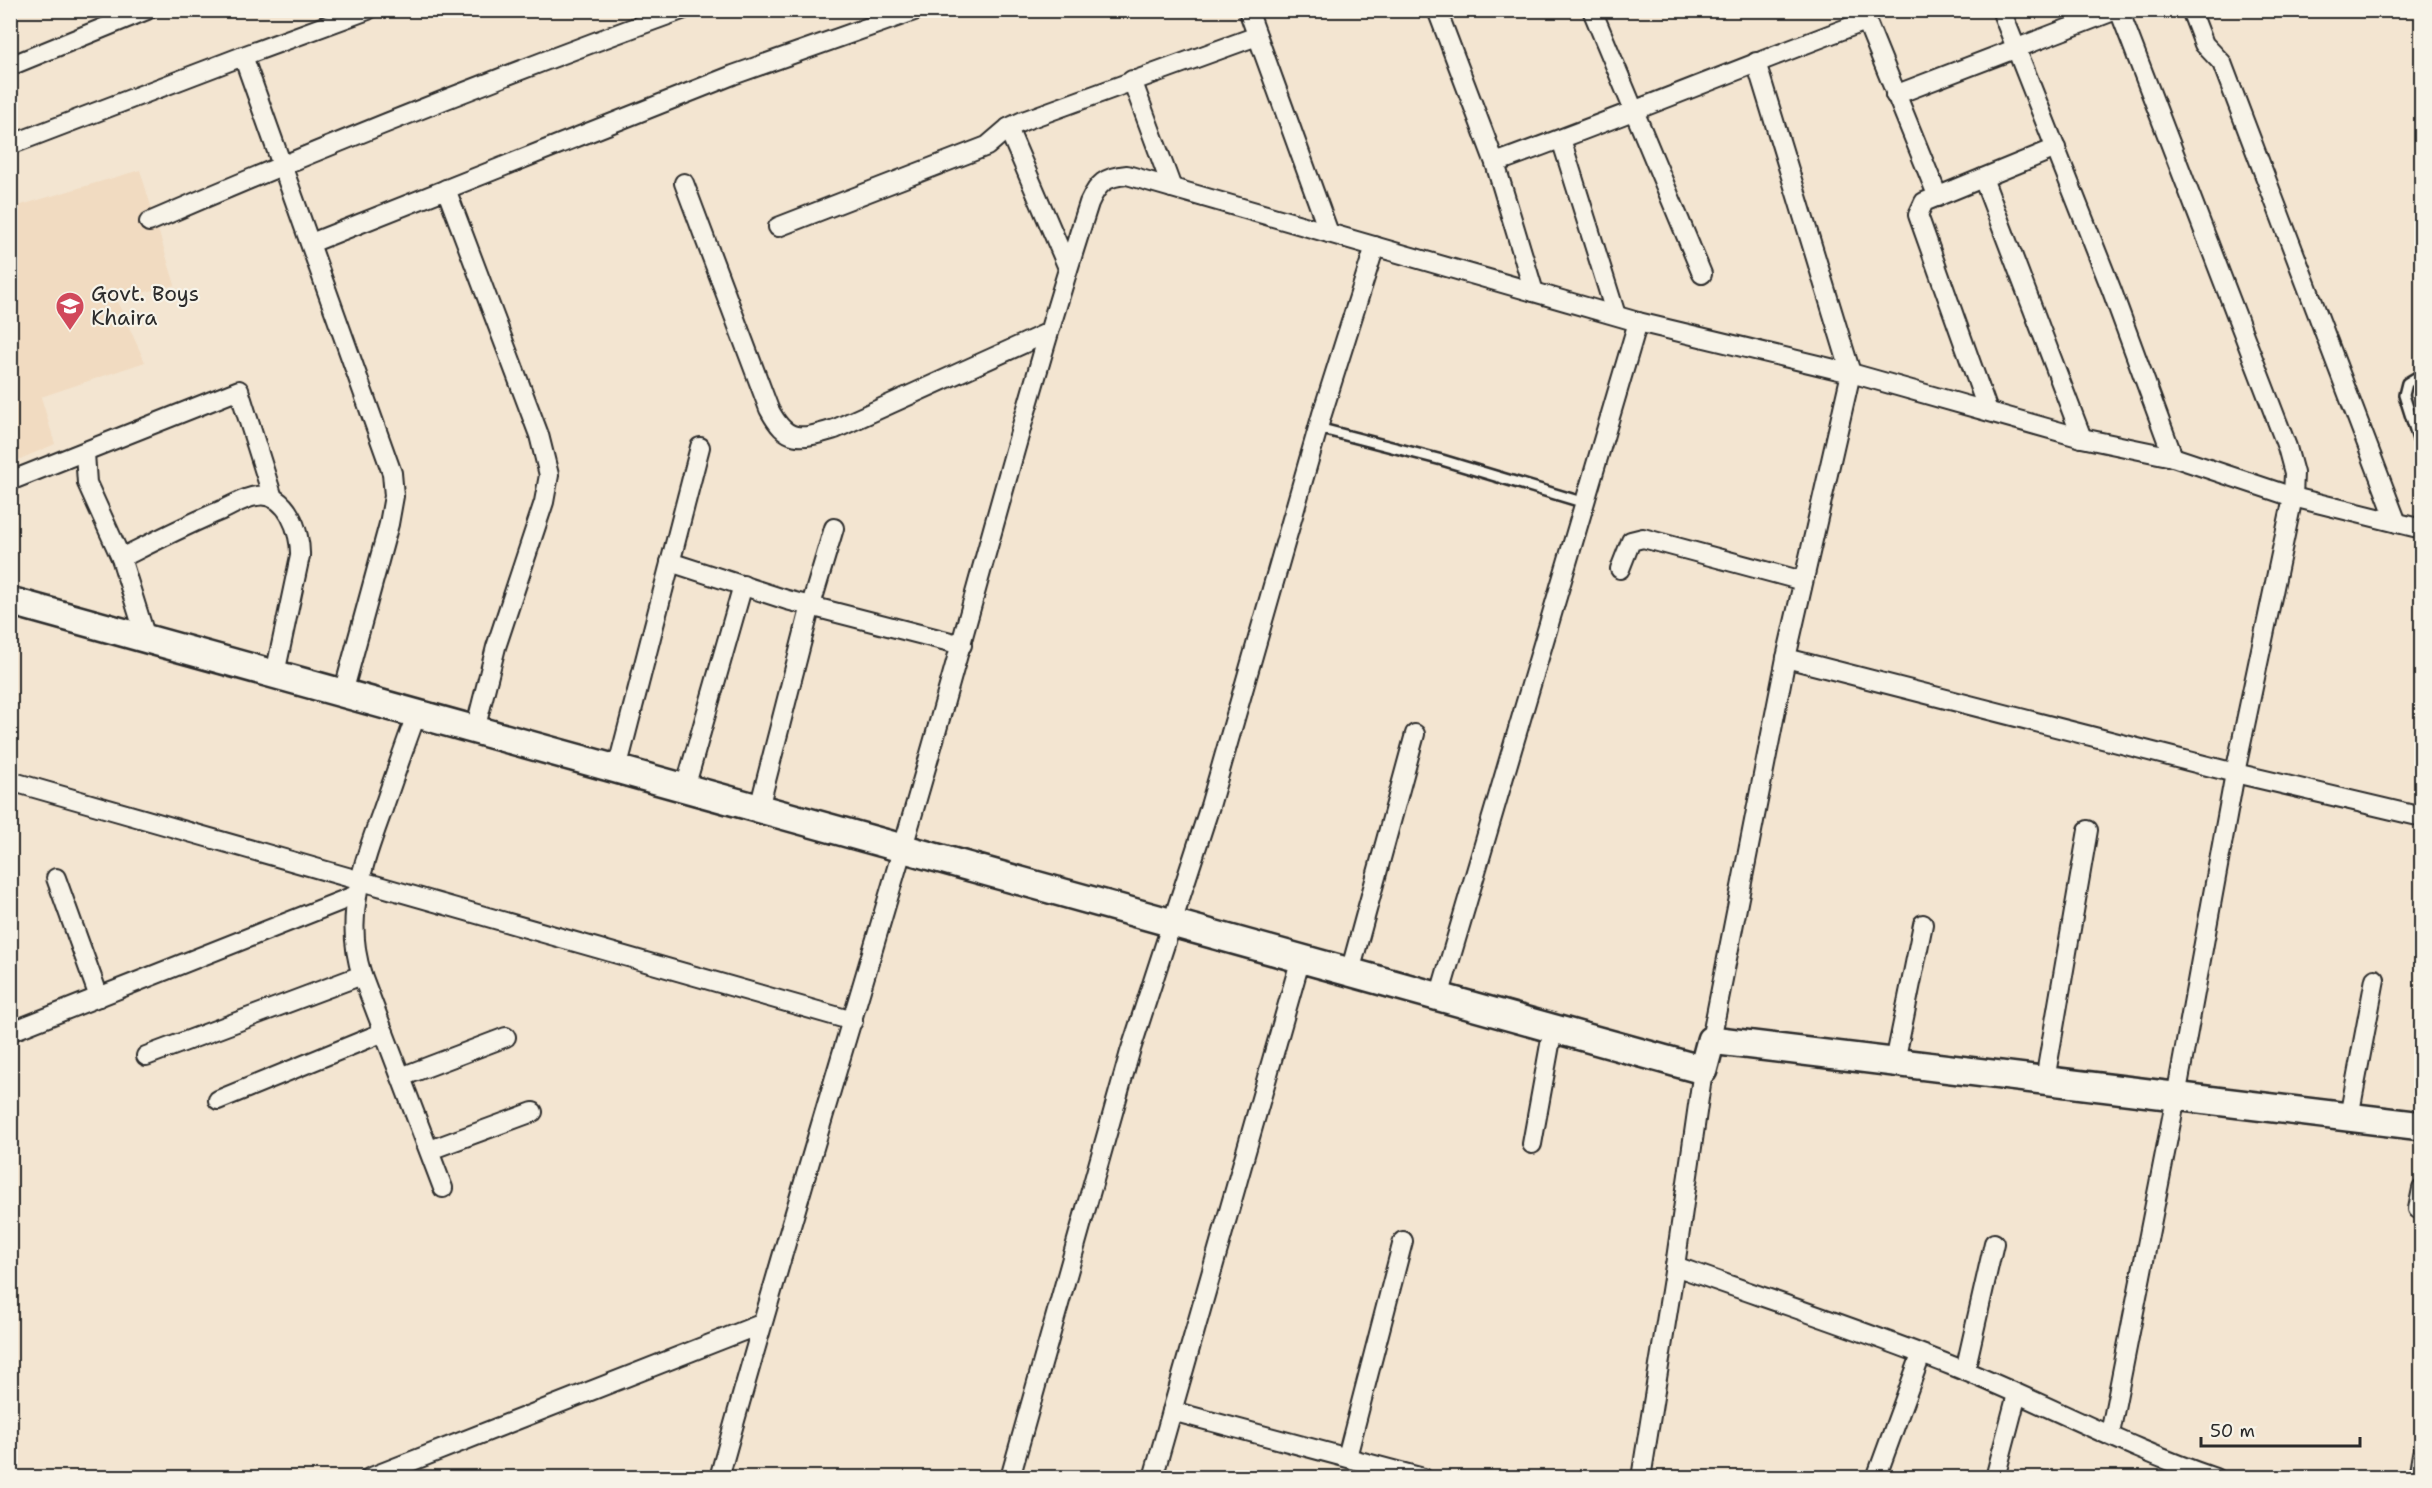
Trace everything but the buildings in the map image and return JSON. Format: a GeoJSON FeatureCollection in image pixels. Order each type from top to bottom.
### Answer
{"type":"FeatureCollection","features":[{"type":"Feature","properties":{"kind":"street"},"geometry":{"type":"LineString","coordinates":[[10,66],[147,10]]}},
{"type":"Feature","properties":{"kind":"street"},"geometry":{"type":"LineString","coordinates":[[10,145],[368,10]]}},
{"type":"Feature","properties":{"kind":"street"},"geometry":{"type":"LineString","coordinates":[[149,222],[282,165],[556,56],[682,10]]}},
{"type":"Feature","properties":{"kind":"street"},"geometry":{"type":"LineString","coordinates":[[311,243],[733,75],[917,10]]}},
{"type":"Feature","properties":{"kind":"street"},"geometry":{"type":"LineString","coordinates":[[1248,10],[1329,233]]}},
{"type":"Feature","properties":{"kind":"street"},"geometry":{"type":"LineString","coordinates":[[1437,10],[1495,163],[1534,292]]}},
{"type":"Feature","properties":{"kind":"street"},"geometry":{"type":"LineString","coordinates":[[2001,10],[2173,457]]}},
{"type":"Feature","properties":{"kind":"street"},"geometry":{"type":"LineString","coordinates":[[1895,95],[2118,10],[2287,447],[2294,473],[2293,497],[2235,773],[2176,1097],[2110,1434]]}},
{"type":"Feature","properties":{"kind":"street"},"geometry":{"type":"LineString","coordinates":[[2191,10],[2204,44],[2222,63],[2397,523]]}},
{"type":"Feature","properties":{"kind":"street"},"geometry":{"type":"LineString","coordinates":[[1593,11],[1702,274]]}},
{"type":"Feature","properties":{"kind":"street"},"geometry":{"type":"LineString","coordinates":[[1495,163],[1634,113],[1864,16],[1938,196]]}},
{"type":"Feature","properties":{"kind":"street"},"geometry":{"type":"LineString","coordinates":[[778,227],[987,146],[1008,128],[1073,100],[1257,36]]}},
{"type":"Feature","properties":{"kind":"street"},"geometry":{"type":"LineString","coordinates":[[243,57],[392,472],[394,496],[383,547],[343,693]]}},
{"type":"Feature","properties":{"kind":"street"},"geometry":{"type":"LineString","coordinates":[[1641,1478],[1676,1266],[1703,1070],[1712,1040],[1786,657],[1851,373],[1756,62]]}},
{"type":"Feature","properties":{"kind":"street"},"geometry":{"type":"LineString","coordinates":[[1132,80],[1172,188]]}},
{"type":"Feature","properties":{"kind":"street"},"geometry":{"type":"LineString","coordinates":[[1008,128],[1068,268]]}},
{"type":"Feature","properties":{"kind":"street"},"geometry":{"type":"LineString","coordinates":[[1561,139],[1616,315]]}},
{"type":"Feature","properties":{"kind":"street"},"geometry":{"type":"LineString","coordinates":[[1988,411],[1918,215],[1919,208],[1924,202],[2056,148]]}},
{"type":"Feature","properties":{"kind":"street"},"geometry":{"type":"LineString","coordinates":[[719,1478],[761,1324],[853,1021],[962,645],[1047,333],[1097,186],[1109,177],[1126,175],[1638,322],[1851,373],[2082,438],[2173,457],[2293,497],[2421,529]]}},
{"type":"Feature","properties":{"kind":"street"},"geometry":{"type":"LineString","coordinates":[[1983,178],[2082,438]]}},
{"type":"Feature","properties":{"kind":"street"},"geometry":{"type":"LineString","coordinates":[[684,183],[769,409],[778,427],[792,436],[810,436],[835,429],[1047,333]]}},
{"type":"Feature","properties":{"kind":"street"},"geometry":{"type":"LineString","coordinates":[[446,189],[538,435],[549,475],[544,502],[496,647],[475,730]]}},
{"type":"Feature","properties":{"kind":"street"},"geometry":{"type":"LineString","coordinates":[[1010,1478],[1091,1189],[1170,922],[1210,806],[1318,428],[1375,246]]}},
{"type":"Feature","properties":{"kind":"street"},"geometry":{"type":"LineString","coordinates":[[1440,997],[1638,322]]}},
{"type":"Feature","properties":{"kind":"street"},"geometry":{"type":"LineString","coordinates":[[10,481],[239,390],[273,498],[291,519],[300,543],[300,556],[275,674]]}},
{"type":"Feature","properties":{"kind":"street"},"geometry":{"type":"LineString","coordinates":[[617,769],[700,447]]}},
{"type":"Feature","properties":{"kind":"street"},"geometry":{"type":"LineString","coordinates":[[85,453],[87,483],[121,558],[146,638]]}},
{"type":"Feature","properties":{"kind":"street"},"geometry":{"type":"LineString","coordinates":[[121,558],[180,528],[242,501],[258,495],[273,498]]}},
{"type":"Feature","properties":{"kind":"street"},"geometry":{"type":"LineString","coordinates":[[759,808],[811,605],[834,528]]}},
{"type":"Feature","properties":{"kind":"street"},"geometry":{"type":"LineString","coordinates":[[1620,569],[1631,541],[1643,538],[1803,581]]}},
{"type":"Feature","properties":{"kind":"street"},"geometry":{"type":"LineString","coordinates":[[670,562],[811,605],[962,645]]}},
{"type":"Feature","properties":{"kind":"street"},"geometry":{"type":"LineString","coordinates":[[685,788],[743,585]]}},
{"type":"Feature","properties":{"kind":"street"},"geometry":{"type":"LineString","coordinates":[[10,601],[1703,1070]]}},
{"type":"Feature","properties":{"kind":"street"},"geometry":{"type":"LineString","coordinates":[[1786,657],[2235,773],[2421,818]]}},
{"type":"Feature","properties":{"kind":"street"},"geometry":{"type":"LineString","coordinates":[[417,713],[358,888],[353,926],[355,955],[444,1188]]}},
{"type":"Feature","properties":{"kind":"street"},"geometry":{"type":"LineString","coordinates":[[1350,972],[1415,734]]}},
{"type":"Feature","properties":{"kind":"street"},"geometry":{"type":"LineString","coordinates":[[10,781],[358,888],[853,1021]]}},
{"type":"Feature","properties":{"kind":"street"},"geometry":{"type":"LineString","coordinates":[[2045,1080],[2088,830]]}},
{"type":"Feature","properties":{"kind":"street"},"geometry":{"type":"LineString","coordinates":[[56,878],[99,997]]}},
{"type":"Feature","properties":{"kind":"street"},"geometry":{"type":"LineString","coordinates":[[10,1032],[358,888]]}},
{"type":"Feature","properties":{"kind":"street"},"geometry":{"type":"LineString","coordinates":[[1895,1062],[1923,924]]}},
{"type":"Feature","properties":{"kind":"street"},"geometry":{"type":"LineString","coordinates":[[1153,1478],[1301,958]]}},
{"type":"Feature","properties":{"kind":"street"},"geometry":{"type":"LineString","coordinates":[[146,1056],[362,975]]}},
{"type":"Feature","properties":{"kind":"street"},"geometry":{"type":"LineString","coordinates":[[2349,1118],[2375,979]]}},
{"type":"Feature","properties":{"kind":"street"},"geometry":{"type":"LineString","coordinates":[[1532,1144],[1553,1028]]}},
{"type":"Feature","properties":{"kind":"street"},"geometry":{"type":"LineString","coordinates":[[218,1100],[384,1032]]}},
{"type":"Feature","properties":{"kind":"street"},"geometry":{"type":"LineString","coordinates":[[401,1077],[506,1037]]}},
{"type":"Feature","properties":{"kind":"street"},"geometry":{"type":"LineString","coordinates":[[1712,1040],[2421,1126]]}},
{"type":"Feature","properties":{"kind":"street"},"geometry":{"type":"LineString","coordinates":[[429,1150],[533,1112]]}},
{"type":"Feature","properties":{"kind":"street"},"geometry":{"type":"LineString","coordinates":[[2418,1209],[2421,1189]]}},
{"type":"Feature","properties":{"kind":"street"},"geometry":{"type":"LineString","coordinates":[[1347,1457],[1403,1241]]}},
{"type":"Feature","properties":{"kind":"street"},"geometry":{"type":"LineString","coordinates":[[1965,1371],[1994,1243]]}},
{"type":"Feature","properties":{"kind":"street"},"geometry":{"type":"LineString","coordinates":[[1676,1266],[1965,1371],[2110,1434],[2158,1458],[2215,1478]]}},
{"type":"Feature","properties":{"kind":"street"},"geometry":{"type":"LineString","coordinates":[[369,1478],[761,1324]]}},
{"type":"Feature","properties":{"kind":"street"},"geometry":{"type":"LineString","coordinates":[[1876,1478],[1922,1355]]}},
{"type":"Feature","properties":{"kind":"street"},"geometry":{"type":"LineString","coordinates":[[1996,1474],[2017,1394]]}},
{"type":"Feature","properties":{"kind":"street"},"geometry":{"type":"LineString","coordinates":[[1172,1411],[1423,1478]]}},
{"type":"Feature","properties":{"kind":"street"},"geometry":{"type":"LineString","coordinates":[[2418,1478],[2421,1454]]}},
{"type":"Feature","properties":{"kind":"lane"},"geometry":{"type":"LineString","coordinates":[[2421,374],[2407,383],[2404,394],[2421,452]]}},
{"type":"Feature","properties":{"kind":"lane"},"geometry":{"type":"LineString","coordinates":[[1318,428],[1442,460],[1585,503]]}},
{"type":"Feature","properties":{"kind":"shaded area","name":"Govt. Boys Khaira"},"geometry":{"type":"Polygon","coordinates":[[[140,170],[175,285],[116,299],[145,362],[41,397],[55,444],[11,463],[11,208],[140,170]]]}},
{"type":"Feature","properties":{"kind":"place","name":"Govt. Boys Khaira"},"geometry":{"type":"Point","coordinates":[70,332]}}]}
